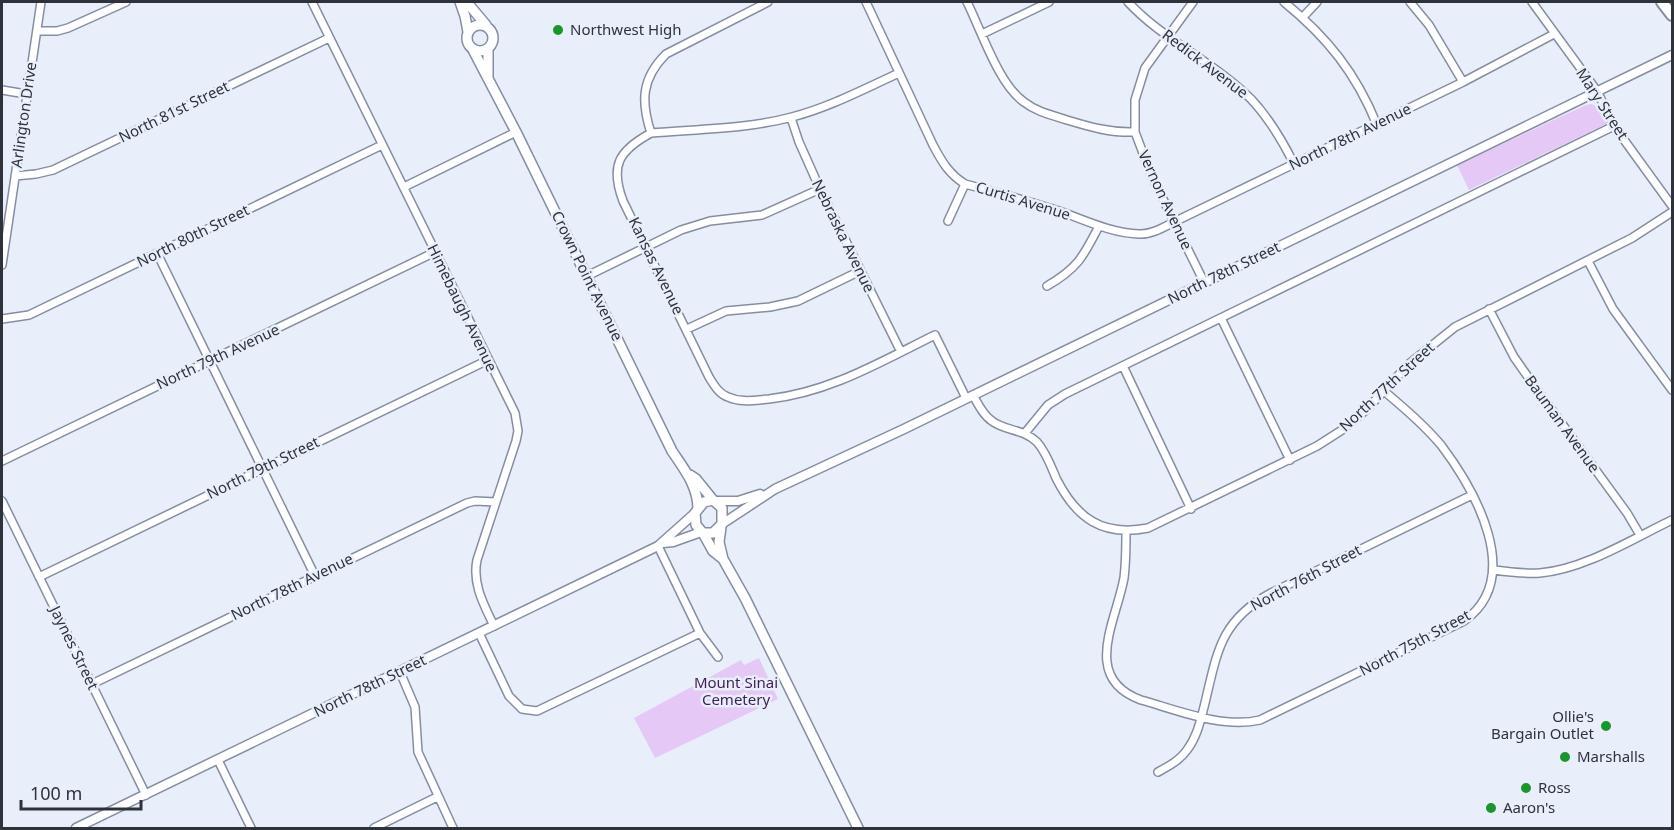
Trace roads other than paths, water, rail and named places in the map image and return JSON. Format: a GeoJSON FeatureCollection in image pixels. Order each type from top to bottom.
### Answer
{"type":"FeatureCollection","features":[{"type":"Feature","properties":{"kind":"main road"},"geometry":{"type":"LineString","coordinates":[[1662,2],[1672,15]]}},
{"type":"Feature","properties":{"kind":"main road"},"geometry":{"type":"LineString","coordinates":[[461,3],[470,6],[494,36],[489,48],[478,51],[472,48],[468,41],[461,3]]}},
{"type":"Feature","properties":{"kind":"main road"},"geometry":{"type":"LineString","coordinates":[[468,32],[477,25],[486,25]]}},
{"type":"Feature","properties":{"kind":"main road","name":"Crown Point Avenue"},"geometry":{"type":"LineString","coordinates":[[472,48],[516,132],[672,451],[688,474],[696,493],[696,511]]}},
{"type":"Feature","properties":{"kind":"main road","name":"Crown Point Avenue"},"geometry":{"type":"LineString","coordinates":[[488,77],[489,48]]}},
{"type":"Feature","properties":{"kind":"main road","name":"Crown Point Avenue"},"geometry":{"type":"LineString","coordinates":[[688,474],[696,479],[715,500]]}},
{"type":"Feature","properties":{"kind":"main road"},"geometry":{"type":"LineString","coordinates":[[723,559],[713,551],[695,521],[696,511],[704,502],[715,500],[723,511],[719,542],[723,559],[858,828]]}},
{"type":"Feature","properties":{"kind":"main road"},"geometry":{"type":"LineString","coordinates":[[702,532],[713,533],[722,526]]}},
{"type":"Feature","properties":{"kind":"street","name":"Arlington Drive"},"geometry":{"type":"LineString","coordinates":[[2,265],[3,238],[15,176],[41,2]]}},
{"type":"Feature","properties":{"kind":"street"},"geometry":{"type":"LineString","coordinates":[[37,31],[68,28],[126,2]]}},
{"type":"Feature","properties":{"kind":"street","name":"Himebaugh Avenue"},"geometry":{"type":"LineString","coordinates":[[312,2],[513,409],[518,431],[516,441],[475,572],[479,592],[494,626]]}},
{"type":"Feature","properties":{"kind":"street"},"geometry":{"type":"LineString","coordinates":[[768,2],[666,54],[655,65],[648,78],[644,96],[651,133],[764,123],[791,118],[836,102],[899,73]]}},
{"type":"Feature","properties":{"kind":"street","name":"Curtis Avenue"},"geometry":{"type":"LineString","coordinates":[[866,2],[949,172],[965,184],[1059,211],[1099,226],[1121,232],[1144,234]]}},
{"type":"Feature","properties":{"kind":"street","name":"Vernon Avenue"},"geometry":{"type":"LineString","coordinates":[[967,2],[1004,80],[1024,103],[1042,112],[1100,130],[1135,132],[1149,171],[1204,282]]}},
{"type":"Feature","properties":{"kind":"street"},"geometry":{"type":"LineString","coordinates":[[982,34],[1049,2]]}},
{"type":"Feature","properties":{"kind":"street","name":"Redick Avenue"},"geometry":{"type":"LineString","coordinates":[[1128,2],[1146,20],[1250,98],[1267,117],[1294,164]]}},
{"type":"Feature","properties":{"kind":"street"},"geometry":{"type":"LineString","coordinates":[[1135,132],[1135,100],[1144,68],[1193,2]]}},
{"type":"Feature","properties":{"kind":"street"},"geometry":{"type":"LineString","coordinates":[[1284,2],[1303,17],[1335,50],[1347,66],[1377,125]]}},
{"type":"Feature","properties":{"kind":"street"},"geometry":{"type":"LineString","coordinates":[[1303,17],[1317,2]]}},
{"type":"Feature","properties":{"kind":"street"},"geometry":{"type":"LineString","coordinates":[[1410,2],[1429,25],[1463,82]]}},
{"type":"Feature","properties":{"kind":"street","name":"Mary Street"},"geometry":{"type":"LineString","coordinates":[[1532,2],[1597,91],[1614,126],[1672,206]]}},
{"type":"Feature","properties":{"kind":"street","name":"North 78th Avenue"},"geometry":{"type":"LineString","coordinates":[[1144,234],[1174,222],[1377,125],[1554,34]]}},
{"type":"Feature","properties":{"kind":"street","name":"North 81st Street"},"geometry":{"type":"LineString","coordinates":[[15,176],[53,170],[329,38]]}},
{"type":"Feature","properties":{"kind":"street","name":"North 78th Street"},"geometry":{"type":"LineString","coordinates":[[775,489],[1672,55]]}},
{"type":"Feature","properties":{"kind":"street"},"geometry":{"type":"LineString","coordinates":[[2,90],[26,94]]}},
{"type":"Feature","properties":{"kind":"street","name":"Nebraska Avenue"},"geometry":{"type":"LineString","coordinates":[[791,118],[820,189],[901,352]]}},
{"type":"Feature","properties":{"kind":"street"},"geometry":{"type":"LineString","coordinates":[[1025,433],[1040,413],[1055,399],[1614,126]]}},
{"type":"Feature","properties":{"kind":"street"},"geometry":{"type":"LineString","coordinates":[[404,187],[516,132]]}},
{"type":"Feature","properties":{"kind":"street","name":"Kansas Avenue"},"geometry":{"type":"LineString","coordinates":[[651,133],[635,141],[622,155],[617,168],[617,183],[710,377],[722,394],[736,400],[752,401],[806,393],[835,384],[901,352]]}},
{"type":"Feature","properties":{"kind":"street","name":"North 80th Street"},"geometry":{"type":"LineString","coordinates":[[2,320],[29,315],[382,145]]}},
{"type":"Feature","properties":{"kind":"street"},"geometry":{"type":"LineString","coordinates":[[948,221],[965,184]]}},
{"type":"Feature","properties":{"kind":"street"},"geometry":{"type":"LineString","coordinates":[[587,276],[681,230],[699,224],[770,213],[820,189]]}},
{"type":"Feature","properties":{"kind":"street","name":"North 77th Street"},"geometry":{"type":"LineString","coordinates":[[1126,531],[1148,528],[1317,446],[1342,430],[1365,411],[1409,364],[1455,327],[1632,238],[1672,212]]}},
{"type":"Feature","properties":{"kind":"street"},"geometry":{"type":"LineString","coordinates":[[1047,286],[1079,263],[1099,226]]}},
{"type":"Feature","properties":{"kind":"street","name":"North 79th Avenue"},"geometry":{"type":"LineString","coordinates":[[2,461],[435,252]]}},
{"type":"Feature","properties":{"kind":"street"},"geometry":{"type":"LineString","coordinates":[[157,253],[315,576]]}},
{"type":"Feature","properties":{"kind":"street"},"geometry":{"type":"LineString","coordinates":[[1588,261],[1613,309],[1672,390]]}},
{"type":"Feature","properties":{"kind":"street"},"geometry":{"type":"LineString","coordinates":[[687,329],[726,311],[770,307],[798,301],[860,271]]}},
{"type":"Feature","properties":{"kind":"street","name":"Bauman Avenue"},"geometry":{"type":"LineString","coordinates":[[1489,309],[1514,357],[1627,513],[1640,535]]}},
{"type":"Feature","properties":{"kind":"street"},"geometry":{"type":"LineString","coordinates":[[1221,318],[1290,460]]}},
{"type":"Feature","properties":{"kind":"street"},"geometry":{"type":"LineString","coordinates":[[901,352],[935,335],[969,397],[990,420],[1025,433],[1039,445],[1072,506],[1096,524],[1126,531],[1124,577],[1107,646],[1106,658],[1109,674],[1128,696],[1202,716]]}},
{"type":"Feature","properties":{"kind":"street","name":"North 79th Street"},"geometry":{"type":"LineString","coordinates":[[39,577],[488,360]]}},
{"type":"Feature","properties":{"kind":"street"},"geometry":{"type":"LineString","coordinates":[[1123,366],[1191,508]]}},
{"type":"Feature","properties":{"kind":"street"},"geometry":{"type":"LineString","coordinates":[[1384,391],[1422,425],[1440,444],[1458,469],[1482,518],[1491,547],[1494,570],[1534,573],[1564,569],[1584,562],[1672,520]]}},
{"type":"Feature","properties":{"kind":"street"},"geometry":{"type":"LineString","coordinates":[[715,500],[738,501],[775,489]]}},
{"type":"Feature","properties":{"kind":"street"},"geometry":{"type":"LineString","coordinates":[[722,526],[775,489]]}},
{"type":"Feature","properties":{"kind":"street","name":"North 76th Street"},"geometry":{"type":"LineString","coordinates":[[1158,772],[1173,764],[1188,749],[1202,716],[1222,640],[1237,617],[1255,601],[1472,495]]}},
{"type":"Feature","properties":{"kind":"street","name":"Jaynes Street"},"geometry":{"type":"LineString","coordinates":[[2,501],[146,795]]}},
{"type":"Feature","properties":{"kind":"street","name":"North 78th Avenue"},"geometry":{"type":"LineString","coordinates":[[92,684],[467,503],[496,502]]}},
{"type":"Feature","properties":{"kind":"street"},"geometry":{"type":"LineString","coordinates":[[660,544],[696,511]]}},
{"type":"Feature","properties":{"kind":"street"},"geometry":{"type":"LineString","coordinates":[[660,544],[702,532]]}},
{"type":"Feature","properties":{"kind":"street"},"geometry":{"type":"LineString","coordinates":[[660,544],[700,633],[718,657]]}},
{"type":"Feature","properties":{"kind":"street","name":"North 78th Street"},"geometry":{"type":"LineString","coordinates":[[76,828],[660,544]]}},
{"type":"Feature","properties":{"kind":"street","name":"North 75th Street"},"geometry":{"type":"LineString","coordinates":[[1202,716],[1236,723],[1260,720],[1464,621],[1485,600],[1493,581],[1494,570]]}},
{"type":"Feature","properties":{"kind":"street"},"geometry":{"type":"LineString","coordinates":[[479,633],[509,696],[522,709],[537,711],[700,633]]}},
{"type":"Feature","properties":{"kind":"street"},"geometry":{"type":"LineString","coordinates":[[400,672],[416,707],[418,752],[453,828]]}},
{"type":"Feature","properties":{"kind":"street"},"geometry":{"type":"LineString","coordinates":[[218,760],[251,828]]}},
{"type":"Feature","properties":{"kind":"street"},"geometry":{"type":"LineString","coordinates":[[374,828],[437,796]]}},
{"type":"Feature","properties":{"kind":"place","name":"Northwest High"},"geometry":{"type":"Point","coordinates":[558,30]}},
{"type":"Feature","properties":{"kind":"place","name":"Ollie's Bargain Outlet"},"geometry":{"type":"Point","coordinates":[1606,726]}},
{"type":"Feature","properties":{"kind":"place","name":"Marshalls"},"geometry":{"type":"Point","coordinates":[1565,757]}},
{"type":"Feature","properties":{"kind":"place","name":"Ross"},"geometry":{"type":"Point","coordinates":[1526,788]}},
{"type":"Feature","properties":{"kind":"place","name":"Aaron's"},"geometry":{"type":"Point","coordinates":[1491,808]}},
{"type":"Feature","properties":{"kind":"park label","name":"Mount Sinai Cemetery"},"geometry":{"type":"Point","coordinates":[736,692]}}]}
